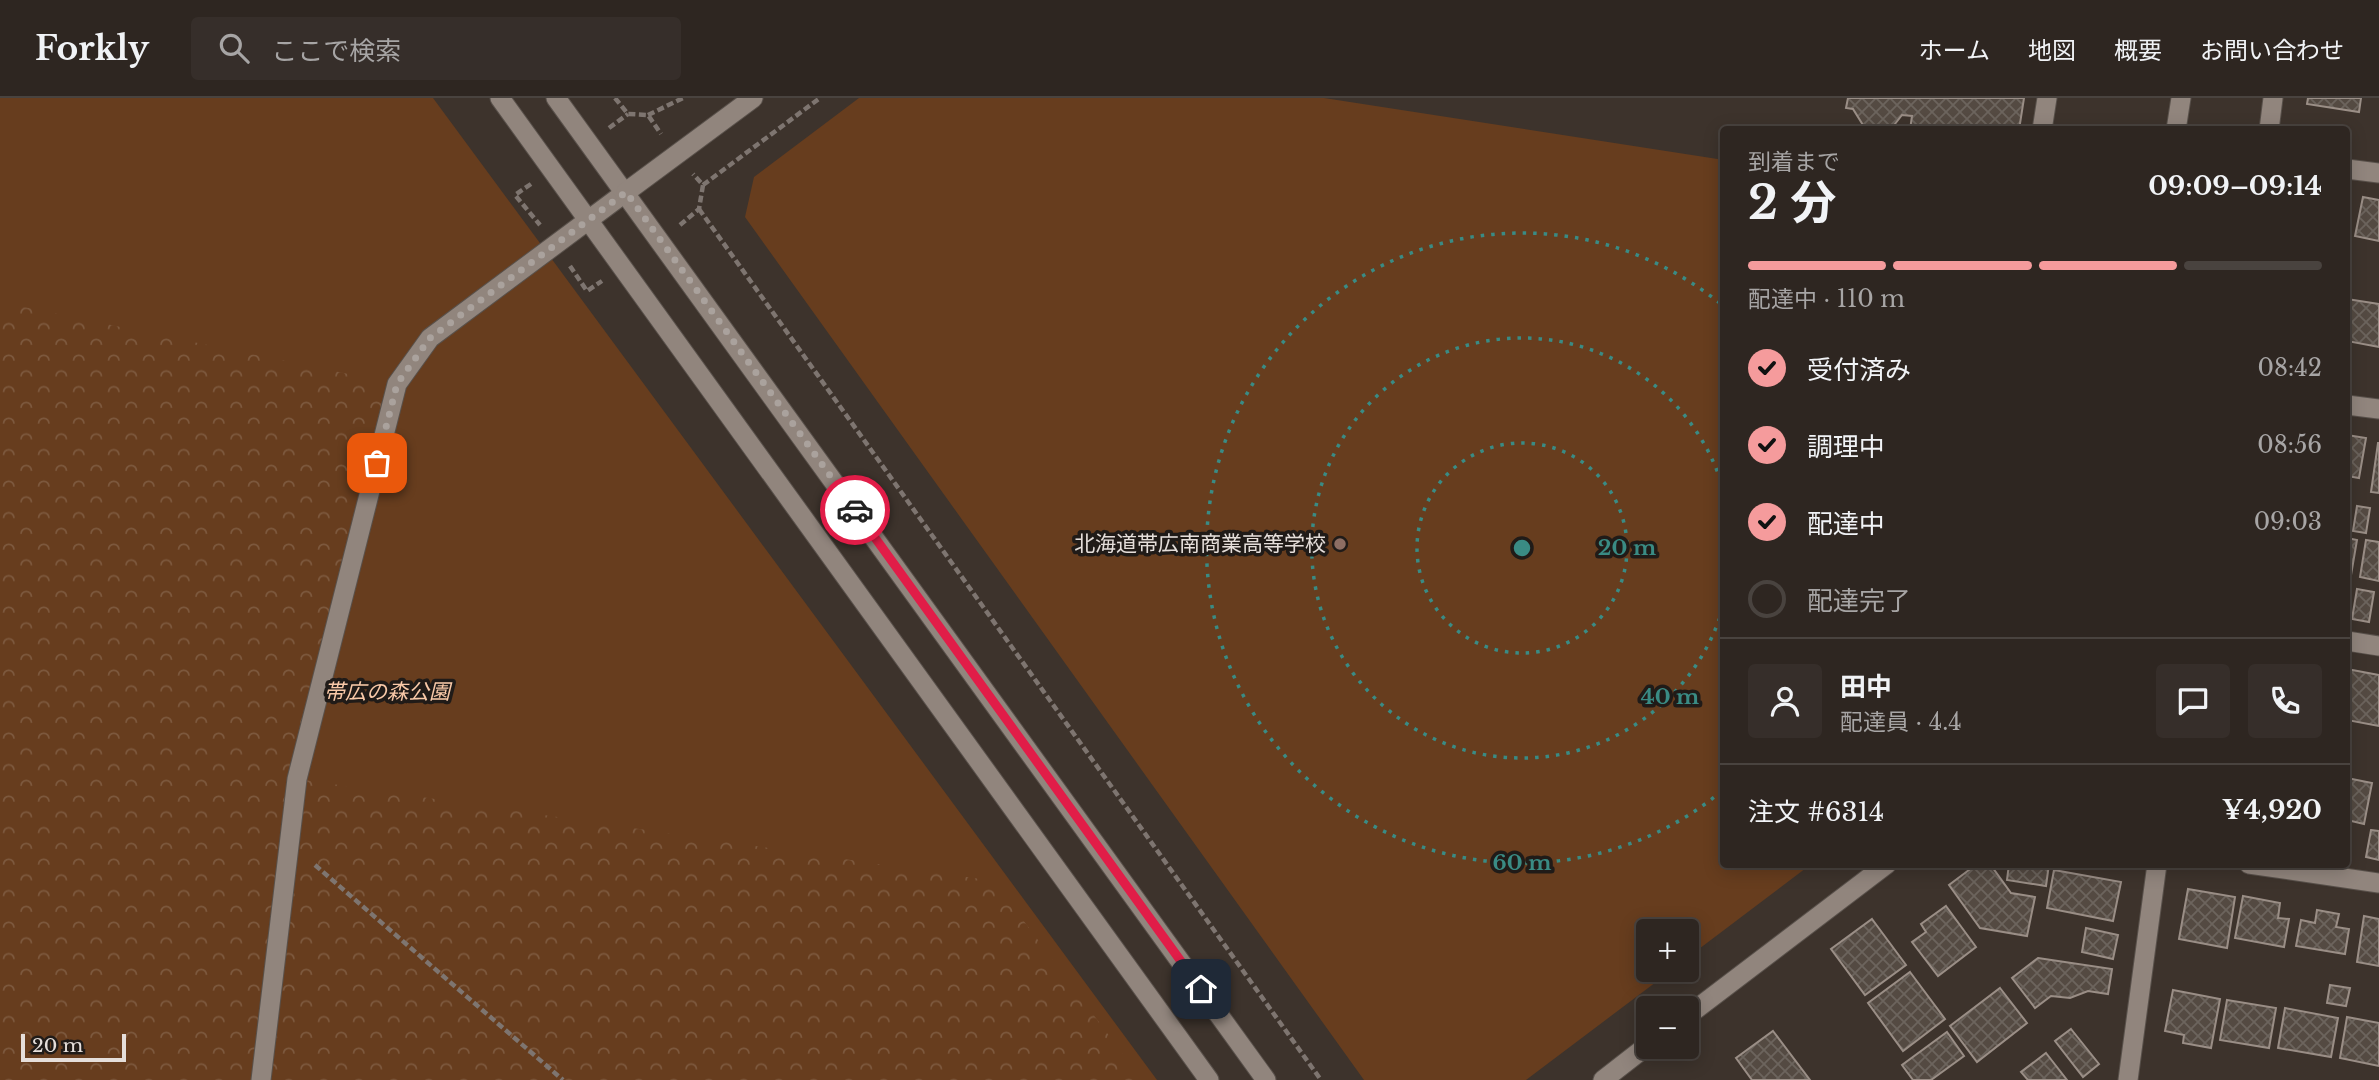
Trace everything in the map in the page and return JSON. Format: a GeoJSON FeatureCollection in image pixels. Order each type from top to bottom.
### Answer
{"type":"FeatureCollection","features":[{"type":"Feature","properties":{"kind":"street"},"geometry":{"type":"LineString","coordinates":[[500,98],[1209,1080]]}},
{"type":"Feature","properties":{"kind":"street"},"geometry":{"type":"LineString","coordinates":[[556,98],[1266,1080]]}},
{"type":"Feature","properties":{"kind":"street"},"geometry":{"type":"LineString","coordinates":[[261,1080],[288,841],[298,779],[397,384],[430,338],[753,98]]}},
{"type":"Feature","properties":{"kind":"street"},"geometry":{"type":"LineString","coordinates":[[2043,126],[2047,98]]}},
{"type":"Feature","properties":{"kind":"street"},"geometry":{"type":"LineString","coordinates":[[2176,126],[2180,98]]}},
{"type":"Feature","properties":{"kind":"street"},"geometry":{"type":"LineString","coordinates":[[2270,126],[2273,98]]}},
{"type":"Feature","properties":{"kind":"street"},"geometry":{"type":"LineString","coordinates":[[2350,169],[2379,173]]}},
{"type":"Feature","properties":{"kind":"street"},"geometry":{"type":"LineString","coordinates":[[2350,405],[2379,409]]}},
{"type":"Feature","properties":{"kind":"street"},"geometry":{"type":"LineString","coordinates":[[2350,641],[2379,646]]}},
{"type":"Feature","properties":{"kind":"street"},"geometry":{"type":"LineString","coordinates":[[1699,1007],[1882,868]]}},
{"type":"Feature","properties":{"kind":"street"},"geometry":{"type":"LineString","coordinates":[[2128,1080],[2156,868]]}},
{"type":"Feature","properties":{"kind":"street"},"geometry":{"type":"LineString","coordinates":[[2276,868],[2379,883]]}},
{"type":"Feature","properties":{"kind":"street"},"geometry":{"type":"LineString","coordinates":[[1603,1080],[1636,1054]]}},
{"type":"Feature","properties":{"kind":"path"},"geometry":{"type":"LineString","coordinates":[[615,98],[628,114],[648,115],[683,98]]}},
{"type":"Feature","properties":{"kind":"path"},"geometry":{"type":"LineString","coordinates":[[703,185],[820,98]]}},
{"type":"Feature","properties":{"kind":"path"},"geometry":{"type":"LineString","coordinates":[[648,115],[676,155]]}},
{"type":"Feature","properties":{"kind":"path"},"geometry":{"type":"LineString","coordinates":[[699,209],[1321,1080]]}},
{"type":"Feature","properties":{"kind":"path"},"geometry":{"type":"LineString","coordinates":[[288,841],[563,1080]]}},
{"type":"Feature","properties":{"kind":"green space","name":"帯広の森公園"},"geometry":{"type":"Polygon","coordinates":[[[0,98],[433,98],[1157,1080],[0,1080],[0,98]]]}},
{"type":"Feature","properties":{"kind":"green space","name":"北海道帯広南商業高等学校"},"geometry":{"type":"Polygon","coordinates":[[[859,98],[1324,98],[1720,159],[1720,868],[1806,868],[1699,949],[1699,919],[1636,919],[1636,982],[1656,982],[1526,1080],[1364,1080],[745,217],[754,177],[859,98]]]}},
{"type":"Feature","properties":{"kind":"green space"},"geometry":{"type":"Polygon","coordinates":[[[0,302],[397,384],[298,779],[994,881],[1142,1080],[0,1080],[0,302]]]}},
{"type":"Feature","properties":{"kind":"building"},"geometry":{"type":"Polygon","coordinates":[[[1848,98],[2024,98],[2020,126],[1911,126],[1912,116],[1902,115],[1893,126],[1870,126],[1863,125],[1853,109],[1846,108],[1848,98]]]}},
{"type":"Feature","properties":{"kind":"building"},"geometry":{"type":"Polygon","coordinates":[[[2308,98],[2361,98],[2359,112],[2307,104],[2308,98]]]}},
{"type":"Feature","properties":{"kind":"building"},"geometry":{"type":"Polygon","coordinates":[[[2363,197],[2379,200],[2379,241],[2355,236],[2363,197]]]}},
{"type":"Feature","properties":{"kind":"building"},"geometry":{"type":"Polygon","coordinates":[[[2350,299],[2379,304],[2379,347],[2350,342],[2350,299]]]}},
{"type":"Feature","properties":{"kind":"building"},"geometry":{"type":"Polygon","coordinates":[[[2350,435],[2366,438],[2359,478],[2350,476],[2350,435]]]}},
{"type":"Feature","properties":{"kind":"building"},"geometry":{"type":"Polygon","coordinates":[[[2379,443],[2379,493],[2371,492],[2379,443]]]}},
{"type":"Feature","properties":{"kind":"building"},"geometry":{"type":"Polygon","coordinates":[[[2357,506],[2370,508],[2366,533],[2353,531],[2357,506]]]}},
{"type":"Feature","properties":{"kind":"building"},"geometry":{"type":"Polygon","coordinates":[[[2350,539],[2357,540],[2350,581],[2350,539]]]}},
{"type":"Feature","properties":{"kind":"building"},"geometry":{"type":"Polygon","coordinates":[[[2366,540],[2379,542],[2379,581],[2360,577],[2366,540]]]}},
{"type":"Feature","properties":{"kind":"building"},"geometry":{"type":"Polygon","coordinates":[[[2357,589],[2374,592],[2369,622],[2352,619],[2357,589]]]}},
{"type":"Feature","properties":{"kind":"building"},"geometry":{"type":"Polygon","coordinates":[[[2350,670],[2379,675],[2379,726],[2350,721],[2350,670]]]}},
{"type":"Feature","properties":{"kind":"building"},"geometry":{"type":"Polygon","coordinates":[[[2350,779],[2372,783],[2364,824],[2350,821],[2350,779]]]}},
{"type":"Feature","properties":{"kind":"building"},"geometry":{"type":"Polygon","coordinates":[[[2371,830],[2379,831],[2379,860],[2366,857],[2371,830]]]}},
{"type":"Feature","properties":{"kind":"building"},"geometry":{"type":"Polygon","coordinates":[[[1972,868],[1993,868],[2011,893],[2035,897],[2027,936],[1980,928],[1949,885],[1972,868]]]}},
{"type":"Feature","properties":{"kind":"building"},"geometry":{"type":"Polygon","coordinates":[[[2008,868],[2048,868],[2046,886],[2007,880],[2008,868]]]}},
{"type":"Feature","properties":{"kind":"building"},"geometry":{"type":"Polygon","coordinates":[[[2054,870],[2121,882],[2113,921],[2047,908],[2054,870]]]}},
{"type":"Feature","properties":{"kind":"building"},"geometry":{"type":"Polygon","coordinates":[[[2188,889],[2235,897],[2227,948],[2179,939],[2188,889]]]}},
{"type":"Feature","properties":{"kind":"building"},"geometry":{"type":"Polygon","coordinates":[[[2243,896],[2280,903],[2278,918],[2289,919],[2284,947],[2235,938],[2243,896]]]}},
{"type":"Feature","properties":{"kind":"building"},"geometry":{"type":"Polygon","coordinates":[[[1946,906],[1976,947],[1938,976],[1912,942],[1926,932],[1921,924],[1946,906]]]}},
{"type":"Feature","properties":{"kind":"building"},"geometry":{"type":"Polygon","coordinates":[[[2317,910],[2339,914],[2336,927],[2349,929],[2345,954],[2296,946],[2301,920],[2315,923],[2317,910]]]}},
{"type":"Feature","properties":{"kind":"building"},"geometry":{"type":"Polygon","coordinates":[[[2364,916],[2379,919],[2379,966],[2357,962],[2364,916]]]}},
{"type":"Feature","properties":{"kind":"building"},"geometry":{"type":"Polygon","coordinates":[[[1872,919],[1906,965],[1865,995],[1831,949],[1872,919]]]}},
{"type":"Feature","properties":{"kind":"building"},"geometry":{"type":"Polygon","coordinates":[[[2086,928],[2118,935],[2113,959],[2082,952],[2086,928]]]}},
{"type":"Feature","properties":{"kind":"building"},"geometry":{"type":"Polygon","coordinates":[[[2038,958],[2112,969],[2108,994],[2088,991],[2070,998],[2051,996],[2035,1008],[2012,978],[2038,958]]]}},
{"type":"Feature","properties":{"kind":"building"},"geometry":{"type":"Polygon","coordinates":[[[1910,972],[1945,1019],[1903,1051],[1868,1003],[1910,972]]]}},
{"type":"Feature","properties":{"kind":"building"},"geometry":{"type":"Polygon","coordinates":[[[2330,985],[2350,988],[2346,1006],[2327,1003],[2330,985]]]}},
{"type":"Feature","properties":{"kind":"building"},"geometry":{"type":"Polygon","coordinates":[[[2000,988],[2027,1023],[1977,1062],[1950,1026],[2000,988]]]}},
{"type":"Feature","properties":{"kind":"building"},"geometry":{"type":"Polygon","coordinates":[[[2173,990],[2220,999],[2211,1048],[2183,1043],[2184,1035],[2165,1031],[2173,990]]]}},
{"type":"Feature","properties":{"kind":"building"},"geometry":{"type":"Polygon","coordinates":[[[2227,1000],[2276,1008],[2269,1048],[2220,1040],[2227,1000]]]}},
{"type":"Feature","properties":{"kind":"building"},"geometry":{"type":"Polygon","coordinates":[[[2285,1008],[2338,1018],[2331,1057],[2278,1048],[2285,1008]]]}},
{"type":"Feature","properties":{"kind":"building"},"geometry":{"type":"Polygon","coordinates":[[[2347,1017],[2379,1023],[2379,1066],[2340,1058],[2347,1017]]]}},
{"type":"Feature","properties":{"kind":"building"},"geometry":{"type":"Polygon","coordinates":[[[2071,1029],[2099,1064],[2083,1077],[2055,1041],[2071,1029]]]}},
{"type":"Feature","properties":{"kind":"building"},"geometry":{"type":"Polygon","coordinates":[[[1773,1031],[1810,1080],[1752,1080],[1736,1058],[1773,1031]]]}},
{"type":"Feature","properties":{"kind":"building"},"geometry":{"type":"Polygon","coordinates":[[[1947,1032],[1964,1056],[1931,1080],[1913,1080],[1902,1065],[1947,1032]]]}},
{"type":"Feature","properties":{"kind":"building"},"geometry":{"type":"Polygon","coordinates":[[[2046,1053],[2067,1080],[2028,1080],[2021,1072],[2046,1053]]]}},
{"type":"Feature","properties":{"kind":"way so far"},"geometry":{"type":"LineString","coordinates":[[377,463],[397,384],[430,338],[626,192],[855,510]]}},
{"type":"Feature","properties":{"kind":"place","name":"北海道帯広南商業高等学校"},"geometry":{"type":"Point","coordinates":[1340,544]}},
{"type":"Feature","properties":{"kind":"route"},"geometry":{"type":"LineString","coordinates":[[855,510],[1201,989]]}}]}
